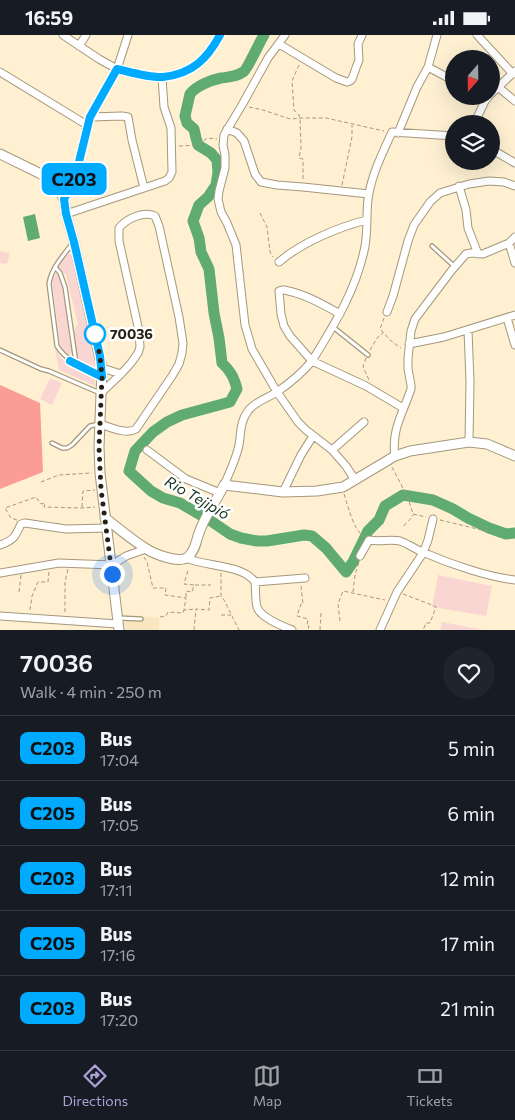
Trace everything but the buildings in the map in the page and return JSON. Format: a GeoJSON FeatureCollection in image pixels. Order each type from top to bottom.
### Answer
{"type":"FeatureCollection","features":[{"type":"Feature","properties":{"kind":"main road"},"geometry":{"type":"LineString","coordinates":[[0,154],[46,178],[56,186],[64,199],[102,372],[99,447],[101,489],[118,624]]}},
{"type":"Feature","properties":{"kind":"main road"},"geometry":{"type":"LineString","coordinates":[[105,518],[145,550],[180,559],[190,555],[200,530],[222,489],[283,492],[317,491],[342,487],[392,458],[410,451],[469,442],[487,444],[515,456]]}},
{"type":"Feature","properties":{"kind":"street"},"geometry":{"type":"LineString","coordinates":[[63,35],[117,69],[141,75],[162,77],[197,65],[207,55],[220,35]]}},
{"type":"Feature","properties":{"kind":"street"},"geometry":{"type":"LineString","coordinates":[[79,46],[86,35]]}},
{"type":"Feature","properties":{"kind":"street"},"geometry":{"type":"LineString","coordinates":[[64,199],[74,181],[90,117],[117,69],[128,35]]}},
{"type":"Feature","properties":{"kind":"street"},"geometry":{"type":"LineString","coordinates":[[285,35],[261,69],[227,129],[223,140],[225,162],[218,199],[221,212],[236,245],[244,325],[252,349],[277,392],[298,422],[332,450],[346,466],[355,481]]}},
{"type":"Feature","properties":{"kind":"street"},"geometry":{"type":"LineString","coordinates":[[279,44],[336,78],[350,81],[359,60],[358,44],[362,35]]}},
{"type":"Feature","properties":{"kind":"street"},"geometry":{"type":"LineString","coordinates":[[147,450],[186,479],[222,489],[236,455],[241,427],[246,414],[251,407],[277,392],[298,376],[312,361],[333,327],[350,293],[364,251],[369,194],[378,164],[428,67],[437,35]]}},
{"type":"Feature","properties":{"kind":"street"},"geometry":{"type":"LineString","coordinates":[[477,35],[514,73],[500,85]]}},
{"type":"Feature","properties":{"kind":"street"},"geometry":{"type":"LineString","coordinates":[[428,67],[445,76]]}},
{"type":"Feature","properties":{"kind":"street"},"geometry":{"type":"LineString","coordinates":[[0,72],[87,125]]}},
{"type":"Feature","properties":{"kind":"street"},"geometry":{"type":"LineString","coordinates":[[66,214],[165,181],[169,178],[172,172],[171,128],[164,107],[162,77]]}},
{"type":"Feature","properties":{"kind":"street"},"geometry":{"type":"LineString","coordinates":[[500,89],[515,101]]}},
{"type":"Feature","properties":{"kind":"street"},"geometry":{"type":"LineString","coordinates":[[90,117],[128,117],[144,188]]}},
{"type":"Feature","properties":{"kind":"street"},"geometry":{"type":"LineString","coordinates":[[227,129],[237,133],[244,141],[255,174],[261,182],[369,194]]}},
{"type":"Feature","properties":{"kind":"street"},"geometry":{"type":"LineString","coordinates":[[395,132],[445,136]]}},
{"type":"Feature","properties":{"kind":"street"},"geometry":{"type":"LineString","coordinates":[[500,154],[515,163]]}},
{"type":"Feature","properties":{"kind":"street"},"geometry":{"type":"LineString","coordinates":[[387,312],[414,225],[430,202],[440,193],[459,186],[489,181],[515,185]]}},
{"type":"Feature","properties":{"kind":"street"},"geometry":{"type":"LineString","coordinates":[[459,186],[466,210],[468,228],[478,254]]}},
{"type":"Feature","properties":{"kind":"street"},"geometry":{"type":"LineString","coordinates":[[100,424],[132,432],[136,429],[172,376],[179,364],[182,353],[183,343],[179,317],[158,220],[151,214],[144,214],[123,223],[119,228],[119,241],[139,331],[140,347],[135,358],[102,393]]}},
{"type":"Feature","properties":{"kind":"street"},"geometry":{"type":"LineString","coordinates":[[279,262],[288,254],[312,241],[367,220]]}},
{"type":"Feature","properties":{"kind":"street"},"geometry":{"type":"LineString","coordinates":[[392,458],[395,430],[411,385],[408,353],[415,319],[466,254],[483,254],[508,243],[515,237]]}},
{"type":"Feature","properties":{"kind":"street"},"geometry":{"type":"LineString","coordinates":[[508,243],[515,263]]}},
{"type":"Feature","properties":{"kind":"street"},"geometry":{"type":"LineString","coordinates":[[340,314],[315,300],[280,290],[280,314],[284,326],[290,336],[312,361],[366,386],[403,408]]}},
{"type":"Feature","properties":{"kind":"street"},"geometry":{"type":"LineString","coordinates":[[409,345],[444,337],[515,315]]}},
{"type":"Feature","properties":{"kind":"street"},"geometry":{"type":"LineString","coordinates":[[507,318],[515,345]]}},
{"type":"Feature","properties":{"kind":"street"},"geometry":{"type":"LineString","coordinates":[[468,330],[470,382],[469,442]]}},
{"type":"Feature","properties":{"kind":"street"},"geometry":{"type":"LineString","coordinates":[[102,372],[120,375]]}},
{"type":"Feature","properties":{"kind":"street"},"geometry":{"type":"LineString","coordinates":[[332,450],[364,422]]}},
{"type":"Feature","properties":{"kind":"street"},"geometry":{"type":"LineString","coordinates":[[283,492],[297,462],[313,436]]}},
{"type":"Feature","properties":{"kind":"street"},"geometry":{"type":"LineString","coordinates":[[380,630],[398,592],[423,553],[433,519]]}},
{"type":"Feature","properties":{"kind":"street"},"geometry":{"type":"LineString","coordinates":[[0,545],[15,537],[21,524],[66,529],[107,528]]}},
{"type":"Feature","properties":{"kind":"street"},"geometry":{"type":"LineString","coordinates":[[360,556],[369,540],[398,541],[408,544],[423,553],[515,583]]}},
{"type":"Feature","properties":{"kind":"street"},"geometry":{"type":"LineString","coordinates":[[0,573],[69,562],[112,565],[121,559],[145,550]]}},
{"type":"Feature","properties":{"kind":"street"},"geometry":{"type":"LineString","coordinates":[[186,558],[199,563],[222,566],[246,574],[255,582],[259,610],[266,617],[292,630]]}},
{"type":"Feature","properties":{"kind":"street"},"geometry":{"type":"LineString","coordinates":[[255,582],[302,579]]}},
{"type":"Feature","properties":{"kind":"street"},"geometry":{"type":"LineString","coordinates":[[0,616],[118,624]]}},
{"type":"Feature","properties":{"kind":"lane"},"geometry":{"type":"LineString","coordinates":[[74,242],[55,267],[50,277],[49,284],[57,346],[66,357],[77,364],[102,372]]}},
{"type":"Feature","properties":{"kind":"lane"},"geometry":{"type":"LineString","coordinates":[[432,246],[454,267]]}},
{"type":"Feature","properties":{"kind":"lane"},"geometry":{"type":"LineString","coordinates":[[55,267],[66,287],[77,364]]}},
{"type":"Feature","properties":{"kind":"lane"},"geometry":{"type":"LineString","coordinates":[[333,327],[368,355]]}},
{"type":"Feature","properties":{"kind":"lane"},"geometry":{"type":"LineString","coordinates":[[0,350],[41,369],[102,393]]}},
{"type":"Feature","properties":{"kind":"lane"},"geometry":{"type":"LineString","coordinates":[[52,443],[67,447],[72,445],[90,426],[100,424]]}},
{"type":"Feature","properties":{"kind":"lane"},"geometry":{"type":"LineString","coordinates":[[118,624],[141,619]]}},
{"type":"Feature","properties":{"kind":"path"},"geometry":{"type":"LineString","coordinates":[[302,58],[292,81],[294,110],[300,118],[301,148],[299,158],[303,159],[303,187]]}},
{"type":"Feature","properties":{"kind":"path"},"geometry":{"type":"LineString","coordinates":[[242,105],[290,119],[326,118],[395,132]]}},
{"type":"Feature","properties":{"kind":"path"},"geometry":{"type":"LineString","coordinates":[[340,191],[352,137],[352,124]]}},
{"type":"Feature","properties":{"kind":"path"},"geometry":{"type":"LineString","coordinates":[[171,147],[198,145],[210,137],[223,140]]}},
{"type":"Feature","properties":{"kind":"path"},"geometry":{"type":"LineString","coordinates":[[260,213],[268,227],[270,252],[275,261],[279,262]]}},
{"type":"Feature","properties":{"kind":"path"},"geometry":{"type":"LineString","coordinates":[[387,312],[380,329],[391,341],[408,353]]}},
{"type":"Feature","properties":{"kind":"path"},"geometry":{"type":"LineString","coordinates":[[392,458],[402,489],[408,498],[413,514],[404,526]]}},
{"type":"Feature","properties":{"kind":"path"},"geometry":{"type":"LineString","coordinates":[[41,482],[59,475],[100,473]]}},
{"type":"Feature","properties":{"kind":"path"},"geometry":{"type":"LineString","coordinates":[[342,487],[357,529],[361,535]]}},
{"type":"Feature","properties":{"kind":"path"},"geometry":{"type":"LineString","coordinates":[[82,508],[83,491],[101,489]]}},
{"type":"Feature","properties":{"kind":"path"},"geometry":{"type":"LineString","coordinates":[[21,524],[18,520],[11,518],[6,508],[36,497],[41,504],[44,503],[44,507],[82,508],[104,506]]}},
{"type":"Feature","properties":{"kind":"path"},"geometry":{"type":"LineString","coordinates":[[413,514],[490,532]]}},
{"type":"Feature","properties":{"kind":"path"},"geometry":{"type":"LineString","coordinates":[[145,550],[144,557],[153,588],[166,588],[165,595],[186,598]]}},
{"type":"Feature","properties":{"kind":"path"},"geometry":{"type":"LineString","coordinates":[[353,593],[360,556]]}},
{"type":"Feature","properties":{"kind":"path"},"geometry":{"type":"LineString","coordinates":[[64,621],[65,582],[69,562]]}},
{"type":"Feature","properties":{"kind":"path"},"geometry":{"type":"LineString","coordinates":[[29,619],[32,596],[38,582],[48,582],[50,564]]}},
{"type":"Feature","properties":{"kind":"path"},"geometry":{"type":"LineString","coordinates":[[222,566],[220,579],[221,596],[239,630]]}},
{"type":"Feature","properties":{"kind":"path"},"geometry":{"type":"LineString","coordinates":[[19,592],[22,569]]}},
{"type":"Feature","properties":{"kind":"path"},"geometry":{"type":"LineString","coordinates":[[188,570],[184,584],[212,585]]}},
{"type":"Feature","properties":{"kind":"path"},"geometry":{"type":"LineString","coordinates":[[302,579],[302,604],[297,616],[308,619],[308,630]]}},
{"type":"Feature","properties":{"kind":"path"},"geometry":{"type":"LineString","coordinates":[[184,610],[186,591],[192,591],[194,585]]}},
{"type":"Feature","properties":{"kind":"path"},"geometry":{"type":"LineString","coordinates":[[340,621],[338,604],[343,591],[393,602]]}},
{"type":"Feature","properties":{"kind":"path"},"geometry":{"type":"LineString","coordinates":[[398,592],[436,607],[430,623],[426,623],[423,630]]}},
{"type":"Feature","properties":{"kind":"path"},"geometry":{"type":"LineString","coordinates":[[160,617],[166,616],[168,612],[183,613],[184,610],[209,610],[210,598],[221,596]]}},
{"type":"Feature","properties":{"kind":"path"},"geometry":{"type":"LineString","coordinates":[[194,630],[196,609]]}},
{"type":"Feature","properties":{"kind":"path"},"geometry":{"type":"LineString","coordinates":[[320,630],[322,613]]}},
{"type":"Feature","properties":{"kind":"path"},"geometry":{"type":"LineString","coordinates":[[221,615],[232,615]]}},
{"type":"Feature","properties":{"kind":"shaded area"},"geometry":{"type":"Polygon","coordinates":[[[35,214],[40,238],[28,241],[23,217],[35,214]]]}},
{"type":"Feature","properties":{"kind":"shaded area"},"geometry":{"type":"Polygon","coordinates":[[[0,251],[10,253],[7,264],[0,263],[0,251]]]}},
{"type":"Feature","properties":{"kind":"shaded area"},"geometry":{"type":"Polygon","coordinates":[[[67,253],[72,256],[96,357],[97,364],[94,368],[81,364],[76,349],[74,334],[78,325],[66,275],[58,266],[67,253]]]}},
{"type":"Feature","properties":{"kind":"shaded area"},"geometry":{"type":"Polygon","coordinates":[[[56,274],[61,279],[73,351],[69,355],[64,352],[60,344],[52,282],[53,276],[56,274]]]}},
{"type":"Feature","properties":{"kind":"shaded area"},"geometry":{"type":"Polygon","coordinates":[[[55,349],[66,363],[95,375],[95,386],[59,370],[55,349]]]}},
{"type":"Feature","properties":{"kind":"shaded area"},"geometry":{"type":"Polygon","coordinates":[[[50,378],[62,383],[52,405],[40,399],[50,378]]]}},
{"type":"Feature","properties":{"kind":"shaded area"},"geometry":{"type":"Polygon","coordinates":[[[0,385],[40,403],[43,472],[0,489],[0,385]]]}},
{"type":"Feature","properties":{"kind":"shaded area"},"geometry":{"type":"Polygon","coordinates":[[[438,575],[492,586],[486,616],[432,607],[438,575]]]}},
{"type":"Feature","properties":{"kind":"shaded area"},"geometry":{"type":"Polygon","coordinates":[[[123,614],[159,618],[159,630],[125,630],[123,614]]]}},
{"type":"Feature","properties":{"kind":"shaded area"},"geometry":{"type":"Polygon","coordinates":[[[442,622],[484,630],[440,630],[442,622]]]}},
{"type":"Feature","properties":{"kind":"waterway","name":"Rio Tejipió"},"geometry":{"type":"LineString","coordinates":[[264,35],[243,72],[235,76],[208,82],[190,94],[185,116],[187,123],[194,129],[198,145],[211,153],[217,160],[216,185],[208,197],[199,205],[193,221],[199,238],[201,252],[209,269],[222,363],[232,375],[237,389],[230,402],[182,415],[167,422],[153,432],[135,451],[129,471],[151,491],[163,498],[180,503],[230,534],[241,538],[267,541],[304,535],[312,536],[326,548],[346,572],[368,531],[379,520],[385,506],[403,495],[433,500],[489,528],[506,534],[515,533]]}},
{"type":"Feature","properties":{"kind":"bus line","name":"C203"},"geometry":{"type":"LineString","coordinates":[[70,361],[102,377],[100,356],[64,199],[74,181],[90,117],[117,69],[141,75],[162,77],[186,71],[197,65],[207,55],[220,35]]}},
{"type":"Feature","properties":{"kind":"place","name":"70036"},"geometry":{"type":"Point","coordinates":[95,334]}},
{"type":"Feature","properties":{"kind":"route"},"geometry":{"type":"LineString","coordinates":[[95,334],[102,368],[99,461],[112,574]]}}]}
